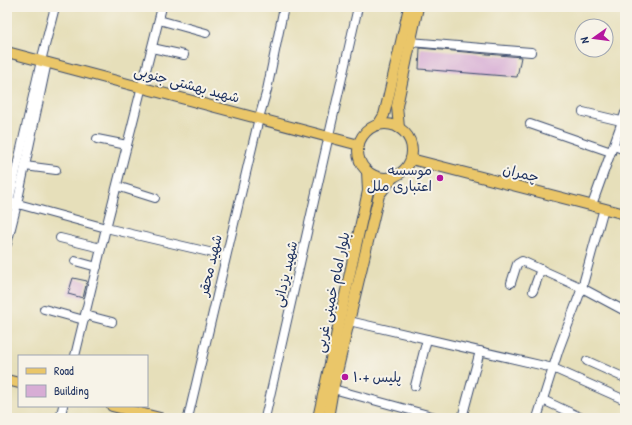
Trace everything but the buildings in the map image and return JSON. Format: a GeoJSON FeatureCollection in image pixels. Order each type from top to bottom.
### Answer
{"type":"FeatureCollection","features":[{"type":"Feature","properties":{"kind":"main road"},"geometry":{"type":"LineString","coordinates":[[378,125],[392,125],[399,128],[410,141],[412,150],[411,159],[401,172],[394,176],[380,177],[367,171],[360,159],[359,145],[366,132],[378,125],[384,115],[409,7]]}},
{"type":"Feature","properties":{"kind":"main road"},"geometry":{"type":"LineString","coordinates":[[399,128],[397,106],[418,7]]}},
{"type":"Feature","properties":{"kind":"main road","name":"شهید بهشتی جنوبی"},"geometry":{"type":"LineString","coordinates":[[7,52],[359,145]]}},
{"type":"Feature","properties":{"kind":"main road","name":"چمران"},"geometry":{"type":"LineString","coordinates":[[411,159],[625,214]]}},
{"type":"Feature","properties":{"kind":"main road","name":"بلوار امام خمینی غربی"},"geometry":{"type":"LineString","coordinates":[[318,418],[368,191],[367,171]]}},
{"type":"Feature","properties":{"kind":"main road","name":"بلوار امام خمینی غربی"},"geometry":{"type":"LineString","coordinates":[[328,416],[333,388],[379,195],[394,176]]}},
{"type":"Feature","properties":{"kind":"main road"},"geometry":{"type":"LineString","coordinates":[[7,380],[18,383]]}},
{"type":"Feature","properties":{"kind":"main road"},"geometry":{"type":"LineString","coordinates":[[116,407],[160,418]]}},
{"type":"Feature","properties":{"kind":"street"},"geometry":{"type":"LineString","coordinates":[[7,210],[25,166],[55,7]]}},
{"type":"Feature","properties":{"kind":"street"},"geometry":{"type":"LineString","coordinates":[[75,355],[162,7]]}},
{"type":"Feature","properties":{"kind":"street","name":"شهید محقر"},"geometry":{"type":"LineString","coordinates":[[188,418],[259,118],[267,90],[284,7]]}},
{"type":"Feature","properties":{"kind":"street","name":"شهید یزدانی"},"geometry":{"type":"LineString","coordinates":[[265,418],[358,7]]}},
{"type":"Feature","properties":{"kind":"street"},"geometry":{"type":"LineString","coordinates":[[159,20],[206,33]]}},
{"type":"Feature","properties":{"kind":"street"},"geometry":{"type":"LineString","coordinates":[[410,42],[531,52]]}},
{"type":"Feature","properties":{"kind":"street"},"geometry":{"type":"LineString","coordinates":[[152,48],[184,54]]}},
{"type":"Feature","properties":{"kind":"street"},"geometry":{"type":"LineString","coordinates":[[7,244],[11,202],[44,62]]}},
{"type":"Feature","properties":{"kind":"street"},"geometry":{"type":"LineString","coordinates":[[583,112],[624,119],[592,205]]}},
{"type":"Feature","properties":{"kind":"street"},"geometry":{"type":"LineString","coordinates":[[530,124],[613,149],[625,150]]}},
{"type":"Feature","properties":{"kind":"street"},"geometry":{"type":"LineString","coordinates":[[97,138],[127,145]]}},
{"type":"Feature","properties":{"kind":"street"},"geometry":{"type":"LineString","coordinates":[[25,166],[56,170]]}},
{"type":"Feature","properties":{"kind":"street"},"geometry":{"type":"LineString","coordinates":[[117,186],[155,198]]}},
{"type":"Feature","properties":{"kind":"street"},"geometry":{"type":"LineString","coordinates":[[11,202],[106,228],[226,256]]}},
{"type":"Feature","properties":{"kind":"street"},"geometry":{"type":"LineString","coordinates":[[537,418],[553,368],[582,288],[604,208]]}},
{"type":"Feature","properties":{"kind":"street"},"geometry":{"type":"LineString","coordinates":[[60,238],[101,248]]}},
{"type":"Feature","properties":{"kind":"street"},"geometry":{"type":"LineString","coordinates":[[75,261],[97,267]]}},
{"type":"Feature","properties":{"kind":"street"},"geometry":{"type":"LineString","coordinates":[[511,283],[517,264],[522,261],[582,288],[625,311]]}},
{"type":"Feature","properties":{"kind":"street"},"geometry":{"type":"LineString","coordinates":[[533,291],[541,269]]}},
{"type":"Feature","properties":{"kind":"street"},"geometry":{"type":"LineString","coordinates":[[44,309],[112,322]]}},
{"type":"Feature","properties":{"kind":"street"},"geometry":{"type":"LineString","coordinates":[[349,321],[553,368],[625,400]]}},
{"type":"Feature","properties":{"kind":"street"},"geometry":{"type":"LineString","coordinates":[[415,386],[427,339]]}},
{"type":"Feature","properties":{"kind":"street"},"geometry":{"type":"LineString","coordinates":[[462,418],[480,351]]}},
{"type":"Feature","properties":{"kind":"street"},"geometry":{"type":"LineString","coordinates":[[587,361],[625,378]]}},
{"type":"Feature","properties":{"kind":"street"},"geometry":{"type":"LineString","coordinates":[[333,388],[439,418]]}},
{"type":"Feature","properties":{"kind":"street"},"geometry":{"type":"LineString","coordinates":[[542,400],[582,418]]}},
{"type":"Feature","properties":{"kind":"street"},"geometry":{"type":"LineString","coordinates":[[60,418],[63,407]]}},
{"type":"Feature","properties":{"kind":"place","name":"موسسه اعتباری ملل"},"geometry":{"type":"Point","coordinates":[440,178]}},
{"type":"Feature","properties":{"kind":"place","name":"پلیس +۱۰"},"geometry":{"type":"Point","coordinates":[345,377]}}]}
